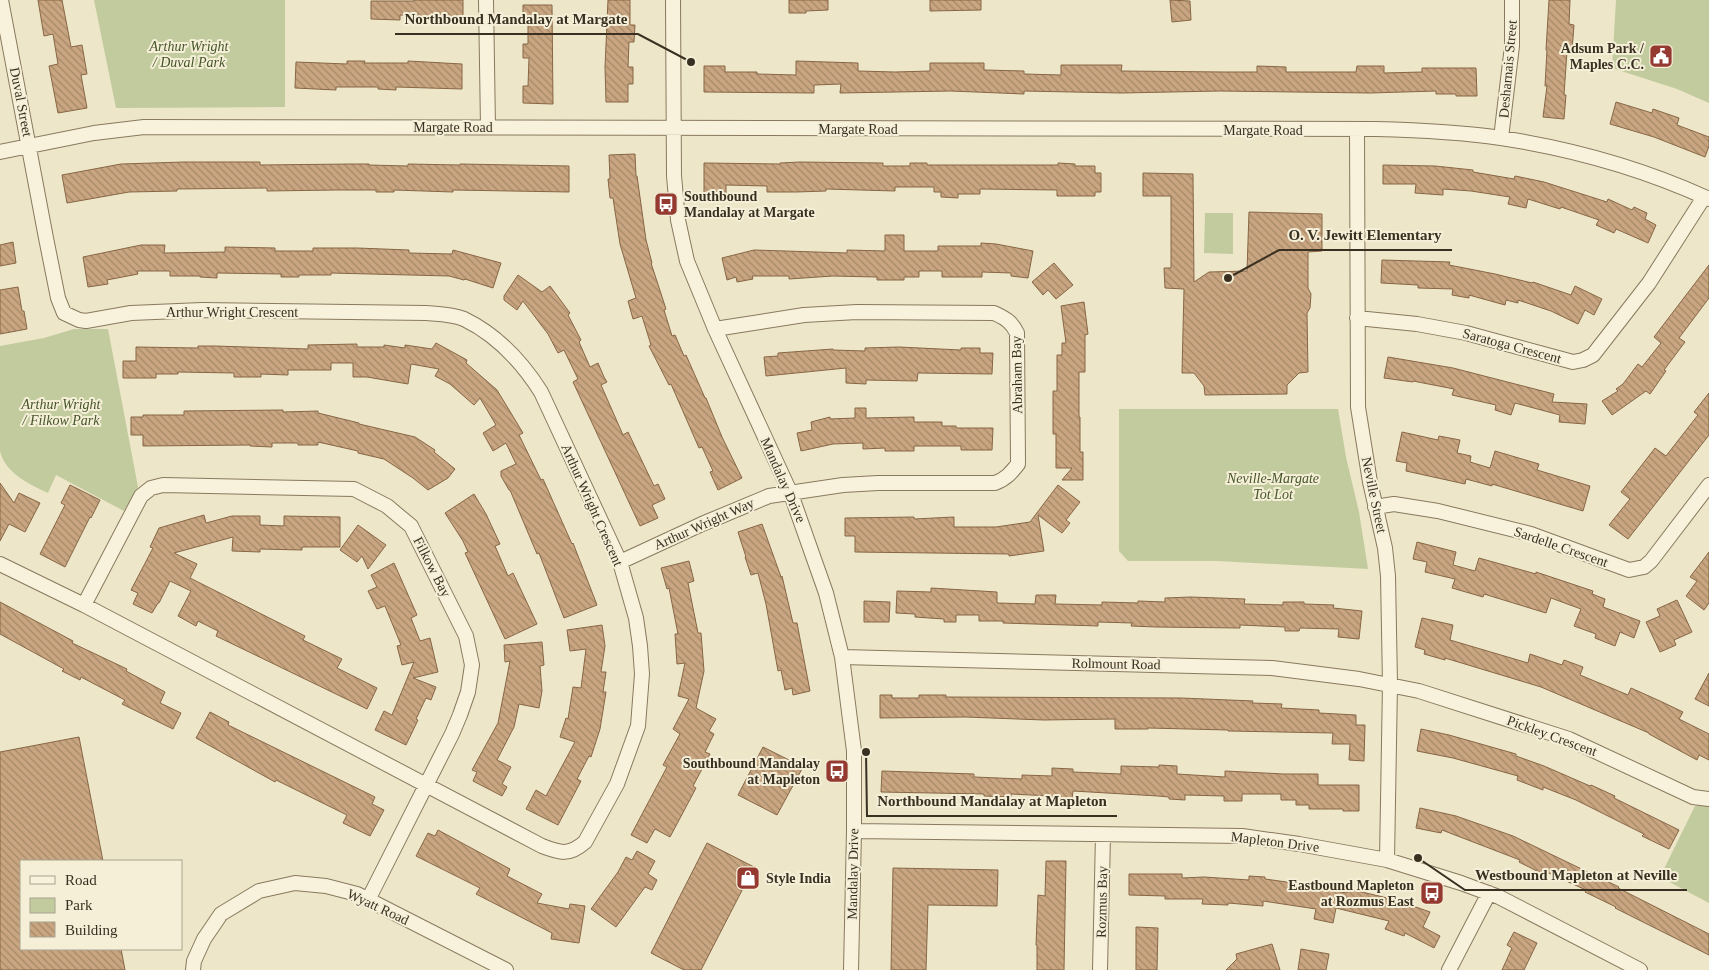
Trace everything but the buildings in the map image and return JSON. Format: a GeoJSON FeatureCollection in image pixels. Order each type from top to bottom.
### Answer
{"type":"FeatureCollection","features":[{"type":"Feature","properties":{"kind":"street","name":"Duval Street"},"geometry":{"type":"LineString","coordinates":[[1,0],[30,146]]}},
{"type":"Feature","properties":{"kind":"street"},"geometry":{"type":"LineString","coordinates":[[486,0],[488,127]]}},
{"type":"Feature","properties":{"kind":"street","name":"Mandalay Drive"},"geometry":{"type":"LineString","coordinates":[[673,0],[674,176],[678,220],[687,261],[715,329],[791,494],[826,593],[842,657],[854,750],[851,970]]}},
{"type":"Feature","properties":{"kind":"street","name":"Desharnais Street"},"geometry":{"type":"LineString","coordinates":[[1501,138],[1512,46],[1512,0]]}},
{"type":"Feature","properties":{"kind":"street","name":"Margate Road"},"geometry":{"type":"LineString","coordinates":[[0,152],[129,128],[1357,129],[1429,131],[1501,138],[1631,169],[1707,198]]}},
{"type":"Feature","properties":{"kind":"street","name":"Neville Street"},"geometry":{"type":"LineString","coordinates":[[1357,129],[1358,407],[1375,507],[1385,548],[1388,576],[1390,684],[1387,860]]}},
{"type":"Feature","properties":{"kind":"street","name":"Arthur Wright Crescent"},"geometry":{"type":"LineString","coordinates":[[0,564],[84,605],[542,846],[558,852],[570,852],[585,842],[617,784],[638,726],[642,674],[640,646],[636,618],[620,562],[541,392],[528,372],[497,339],[463,319],[426,313],[202,310],[130,314],[86,321],[79,320],[64,312],[58,298],[30,146]]}},
{"type":"Feature","properties":{"kind":"street","name":"Saratoga Crescent"},"geometry":{"type":"LineString","coordinates":[[1357,318],[1417,324],[1466,333],[1573,362],[1583,360],[1593,355],[1649,283],[1707,198]]}},
{"type":"Feature","properties":{"kind":"street","name":"Abraham Bay"},"geometry":{"type":"LineString","coordinates":[[715,329],[804,315],[857,312],[994,313],[1007,319],[1013,324],[1017,332],[1018,464],[1004,480],[995,483],[878,483],[843,485],[791,494]]}},
{"type":"Feature","properties":{"kind":"street","name":"Filkow Bay"},"geometry":{"type":"LineString","coordinates":[[84,605],[141,496],[150,488],[162,485],[354,488],[387,506],[411,526],[466,636],[472,665],[468,692],[452,734],[368,900]]}},
{"type":"Feature","properties":{"kind":"street","name":"Sardelle Crescent"},"geometry":{"type":"LineString","coordinates":[[1375,507],[1394,504],[1438,511],[1531,534],[1629,570],[1637,570],[1651,561],[1709,485]]}},
{"type":"Feature","properties":{"kind":"street","name":"Arthur Wright Way"},"geometry":{"type":"LineString","coordinates":[[620,562],[769,496],[791,494]]}},
{"type":"Feature","properties":{"kind":"street","name":"Rolmount Road"},"geometry":{"type":"LineString","coordinates":[[842,657],[1272,668],[1390,684]]}},
{"type":"Feature","properties":{"kind":"street","name":"Pickley Crescent"},"geometry":{"type":"LineString","coordinates":[[1390,684],[1470,706],[1570,739],[1693,797],[1709,798]]}},
{"type":"Feature","properties":{"kind":"street","name":"Mapleton Drive"},"geometry":{"type":"LineString","coordinates":[[854,830],[1242,836],[1299,844],[1387,860],[1489,893],[1640,970]]}},
{"type":"Feature","properties":{"kind":"street","name":"Rozmus Bay"},"geometry":{"type":"LineString","coordinates":[[1100,970],[1104,835]]}},
{"type":"Feature","properties":{"kind":"street","name":"Wyatt Road"},"geometry":{"type":"LineString","coordinates":[[193,970],[194,961],[204,939],[221,914],[259,891],[295,883],[326,886],[357,894],[506,970]]}},
{"type":"Feature","properties":{"kind":"street"},"geometry":{"type":"LineString","coordinates":[[1449,970],[1489,893]]}},
{"type":"Feature","properties":{"kind":"green space","name":"Arthur Wright / Duval Park"},"geometry":{"type":"Polygon","coordinates":[[[94,0],[285,0],[285,107],[116,108],[94,0]]]}},
{"type":"Feature","properties":{"kind":"green space","name":"Adsum Park / Maples C.C."},"geometry":{"type":"Polygon","coordinates":[[[1616,0],[1709,0],[1709,103],[1677,89],[1612,68],[1616,0]]]}},
{"type":"Feature","properties":{"kind":"green space"},"geometry":{"type":"Polygon","coordinates":[[[1205,213],[1233,213],[1233,254],[1204,253],[1205,213]]]}},
{"type":"Feature","properties":{"kind":"green space","name":"Arthur Wright / Filkow Park"},"geometry":{"type":"Polygon","coordinates":[[[74,329],[108,329],[138,487],[124,511],[56,475],[48,493],[41,490],[12,472],[0,451],[0,346],[44,338],[74,329]]]}},
{"type":"Feature","properties":{"kind":"green space","name":"Neville-Margate Tot Lot"},"geometry":{"type":"Polygon","coordinates":[[[1119,409],[1338,409],[1346,457],[1359,512],[1368,569],[1217,561],[1128,561],[1119,551],[1119,409]]]}},
{"type":"Feature","properties":{"kind":"green space"},"geometry":{"type":"Polygon","coordinates":[[[1695,806],[1709,806],[1709,903],[1660,877],[1695,806]]]}},
{"type":"Feature","properties":{"kind":"place","name":"Adsum Park / Maples C.C."},"geometry":{"type":"Point","coordinates":[1661,56]}},
{"type":"Feature","properties":{"kind":"place","name":"Northbound Mandalay at Margate"},"geometry":{"type":"Point","coordinates":[691,62]}},
{"type":"Feature","properties":{"kind":"place","name":"Southbound Mandalay at Margate"},"geometry":{"type":"Point","coordinates":[666,204]}},
{"type":"Feature","properties":{"kind":"place","name":"O. V. Jewitt Elementary"},"geometry":{"type":"Point","coordinates":[1228,278]}},
{"type":"Feature","properties":{"kind":"place","name":"Northbound Mandalay at Mapleton"},"geometry":{"type":"Point","coordinates":[866,752]}},
{"type":"Feature","properties":{"kind":"place","name":"Southbound Mandalay at Mapleton"},"geometry":{"type":"Point","coordinates":[837,771]}},
{"type":"Feature","properties":{"kind":"place","name":"Westbound Mapleton at Neville"},"geometry":{"type":"Point","coordinates":[1418,858]}},
{"type":"Feature","properties":{"kind":"place","name":"Style India"},"geometry":{"type":"Point","coordinates":[748,878]}},
{"type":"Feature","properties":{"kind":"place","name":"Eastbound Mapleton at Rozmus East"},"geometry":{"type":"Point","coordinates":[1432,893]}}]}
